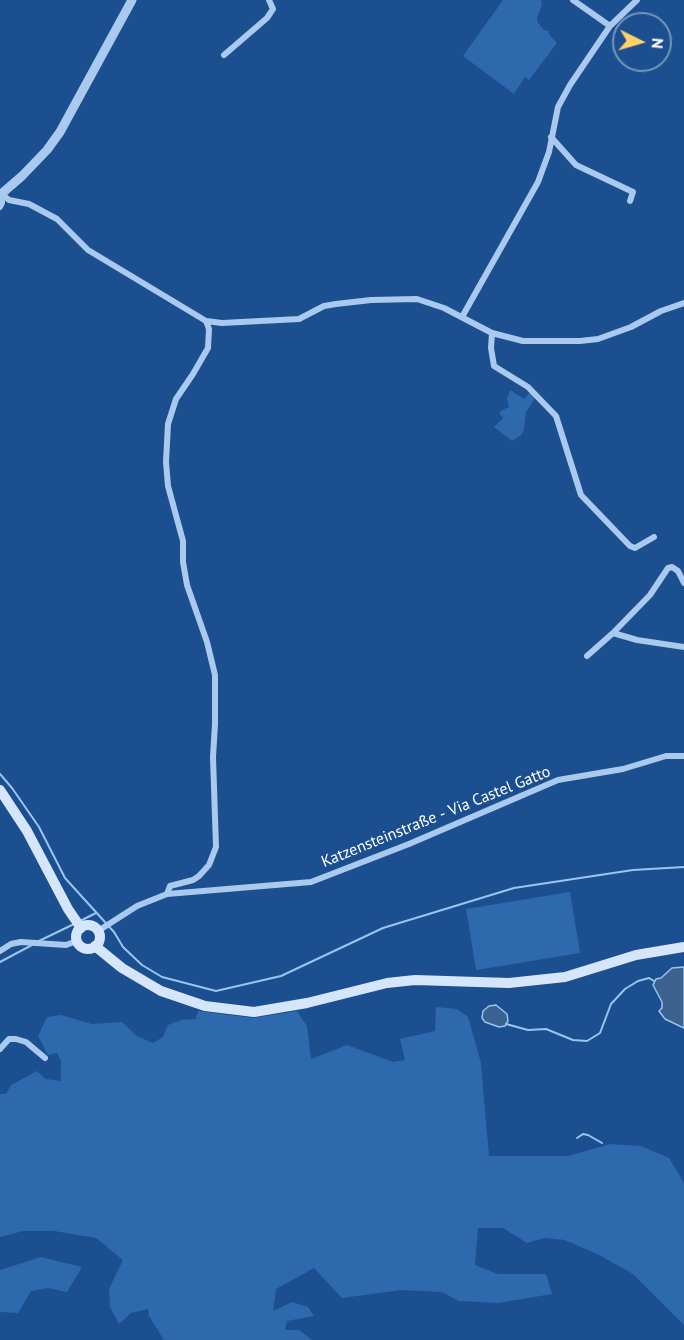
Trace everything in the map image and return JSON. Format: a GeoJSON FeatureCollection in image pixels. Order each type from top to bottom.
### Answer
{"type":"FeatureCollection","features":[{"type":"Feature","properties":{"kind":"main road"},"geometry":{"type":"LineString","coordinates":[[0,790],[27,831],[78,924],[77,941],[85,948],[95,946],[101,929],[78,924]]}},
{"type":"Feature","properties":{"kind":"main road"},"geometry":{"type":"LineString","coordinates":[[95,946],[122,968],[161,991],[205,1006],[254,1012],[278,1009],[404,981],[509,983],[565,977],[636,955],[684,947]]}},
{"type":"Feature","properties":{"kind":"street"},"geometry":{"type":"LineString","coordinates":[[1,194],[28,170],[54,141],[132,0]]}},
{"type":"Feature","properties":{"kind":"street"},"geometry":{"type":"LineString","coordinates":[[225,55],[267,18],[273,9],[269,0]]}},
{"type":"Feature","properties":{"kind":"street"},"geometry":{"type":"LineString","coordinates":[[573,0],[610,26]]}},
{"type":"Feature","properties":{"kind":"street"},"geometry":{"type":"LineString","coordinates":[[462,317],[538,182],[549,152],[558,107],[610,26],[637,0]]}},
{"type":"Feature","properties":{"kind":"street"},"geometry":{"type":"LineString","coordinates":[[551,136],[576,165],[633,192],[630,201]]}},
{"type":"Feature","properties":{"kind":"street"},"geometry":{"type":"LineString","coordinates":[[0,207],[1,194]]}},
{"type":"Feature","properties":{"kind":"street"},"geometry":{"type":"LineString","coordinates":[[1,194],[9,200],[29,204],[57,219],[88,250],[206,321],[222,323],[299,320],[324,306],[417,299],[462,317],[492,333],[533,342],[598,339],[684,303]]}},
{"type":"Feature","properties":{"kind":"street"},"geometry":{"type":"LineString","coordinates":[[167,894],[170,886],[193,880],[199,876],[209,865],[216,847],[213,757],[214,675],[207,642],[187,585],[183,562],[183,541],[168,486],[166,462],[168,424],[176,399],[194,374],[208,348],[209,329],[206,321]]}},
{"type":"Feature","properties":{"kind":"street"},"geometry":{"type":"LineString","coordinates":[[492,333],[491,348],[494,366],[528,387],[556,416],[581,495],[630,546],[635,548],[654,537]]}},
{"type":"Feature","properties":{"kind":"street"},"geometry":{"type":"LineString","coordinates":[[587,656],[650,595],[668,568],[672,567],[678,571],[684,583]]}},
{"type":"Feature","properties":{"kind":"street"},"geometry":{"type":"LineString","coordinates":[[613,633],[637,640],[684,647]]}},
{"type":"Feature","properties":{"kind":"street","name":"Katzensteinstraße - Via Castel Gatto"},"geometry":{"type":"LineString","coordinates":[[101,929],[137,906],[167,894],[310,882],[409,844],[558,780],[623,769],[666,756],[684,756]]}},
{"type":"Feature","properties":{"kind":"street"},"geometry":{"type":"LineString","coordinates":[[0,951],[11,944],[31,942],[66,945],[77,941]]}},
{"type":"Feature","properties":{"kind":"street"},"geometry":{"type":"LineString","coordinates":[[0,1049],[9,1039],[16,1039],[26,1042],[45,1058]]}},
{"type":"Feature","properties":{"kind":"shaded area"},"geometry":{"type":"Polygon","coordinates":[[[503,0],[541,0],[538,23],[544,30],[550,31],[548,33],[557,43],[529,80],[525,77],[514,94],[463,56],[503,0]]]}},
{"type":"Feature","properties":{"kind":"shaded area"},"geometry":{"type":"Polygon","coordinates":[[[510,390],[524,399],[530,392],[534,395],[534,400],[526,412],[524,430],[512,441],[494,427],[503,418],[499,413],[509,407],[507,399],[510,390]]]}},
{"type":"Feature","properties":{"kind":"shaded area"},"geometry":{"type":"Polygon","coordinates":[[[570,892],[580,953],[476,970],[466,909],[570,892]]]}},
{"type":"Feature","properties":{"kind":"shaded area"},"geometry":{"type":"Polygon","coordinates":[[[684,967],[684,1028],[665,1019],[659,1011],[662,1008],[662,1002],[653,985],[656,979],[661,978],[672,968],[684,967]]]}},
{"type":"Feature","properties":{"kind":"shaded area"},"geometry":{"type":"Polygon","coordinates":[[[496,1005],[507,1014],[508,1021],[505,1026],[499,1027],[485,1022],[482,1018],[483,1011],[489,1006],[496,1005]]]}},
{"type":"Feature","properties":{"kind":"shaded area"},"geometry":{"type":"Polygon","coordinates":[[[436,1007],[457,1009],[468,1017],[481,1063],[489,1156],[568,1156],[610,1144],[641,1146],[669,1158],[684,1183],[684,1325],[633,1274],[599,1255],[565,1240],[545,1238],[527,1243],[503,1228],[478,1228],[475,1265],[498,1274],[546,1274],[552,1294],[499,1303],[459,1301],[442,1292],[401,1290],[342,1298],[314,1268],[276,1289],[273,1311],[292,1302],[308,1307],[314,1316],[287,1321],[285,1330],[299,1330],[312,1340],[164,1340],[149,1316],[148,1309],[131,1313],[119,1324],[110,1307],[109,1289],[123,1260],[96,1238],[54,1231],[23,1231],[0,1237],[0,1094],[6,1094],[11,1085],[37,1071],[46,1079],[61,1081],[61,1061],[57,1053],[48,1055],[38,1036],[47,1017],[61,1015],[92,1024],[122,1022],[137,1036],[153,1043],[163,1037],[168,1025],[181,1020],[196,1019],[198,1011],[254,1018],[297,1011],[307,1026],[311,1059],[347,1045],[393,1062],[405,1060],[400,1039],[435,1031],[436,1007]]]}},
{"type":"Feature","properties":{"kind":"shaded area"},"geometry":{"type":"Polygon","coordinates":[[[41,1257],[82,1267],[67,1292],[48,1288],[31,1291],[18,1313],[0,1312],[0,1270],[41,1257]]]}},
{"type":"Feature","properties":{"kind":"waterway"},"geometry":{"type":"LineString","coordinates":[[0,774],[39,827],[65,878],[114,932],[123,947],[142,965],[162,977],[216,991],[281,976],[383,928],[514,888],[633,870],[684,867]]}},
{"type":"Feature","properties":{"kind":"waterway"},"geometry":{"type":"LineString","coordinates":[[80,921],[96,913]]}},
{"type":"Feature","properties":{"kind":"waterway"},"geometry":{"type":"LineString","coordinates":[[39,941],[74,924]]}},
{"type":"Feature","properties":{"kind":"waterway"},"geometry":{"type":"LineString","coordinates":[[0,962],[32,945]]}},
{"type":"Feature","properties":{"kind":"waterway"},"geometry":{"type":"LineString","coordinates":[[506,1024],[528,1030],[546,1029],[573,1040],[587,1041],[600,1033],[611,1004],[625,989],[638,981],[649,978],[654,981]]}},
{"type":"Feature","properties":{"kind":"waterway"},"geometry":{"type":"LineString","coordinates":[[577,1138],[583,1134],[602,1143]]}}]}
